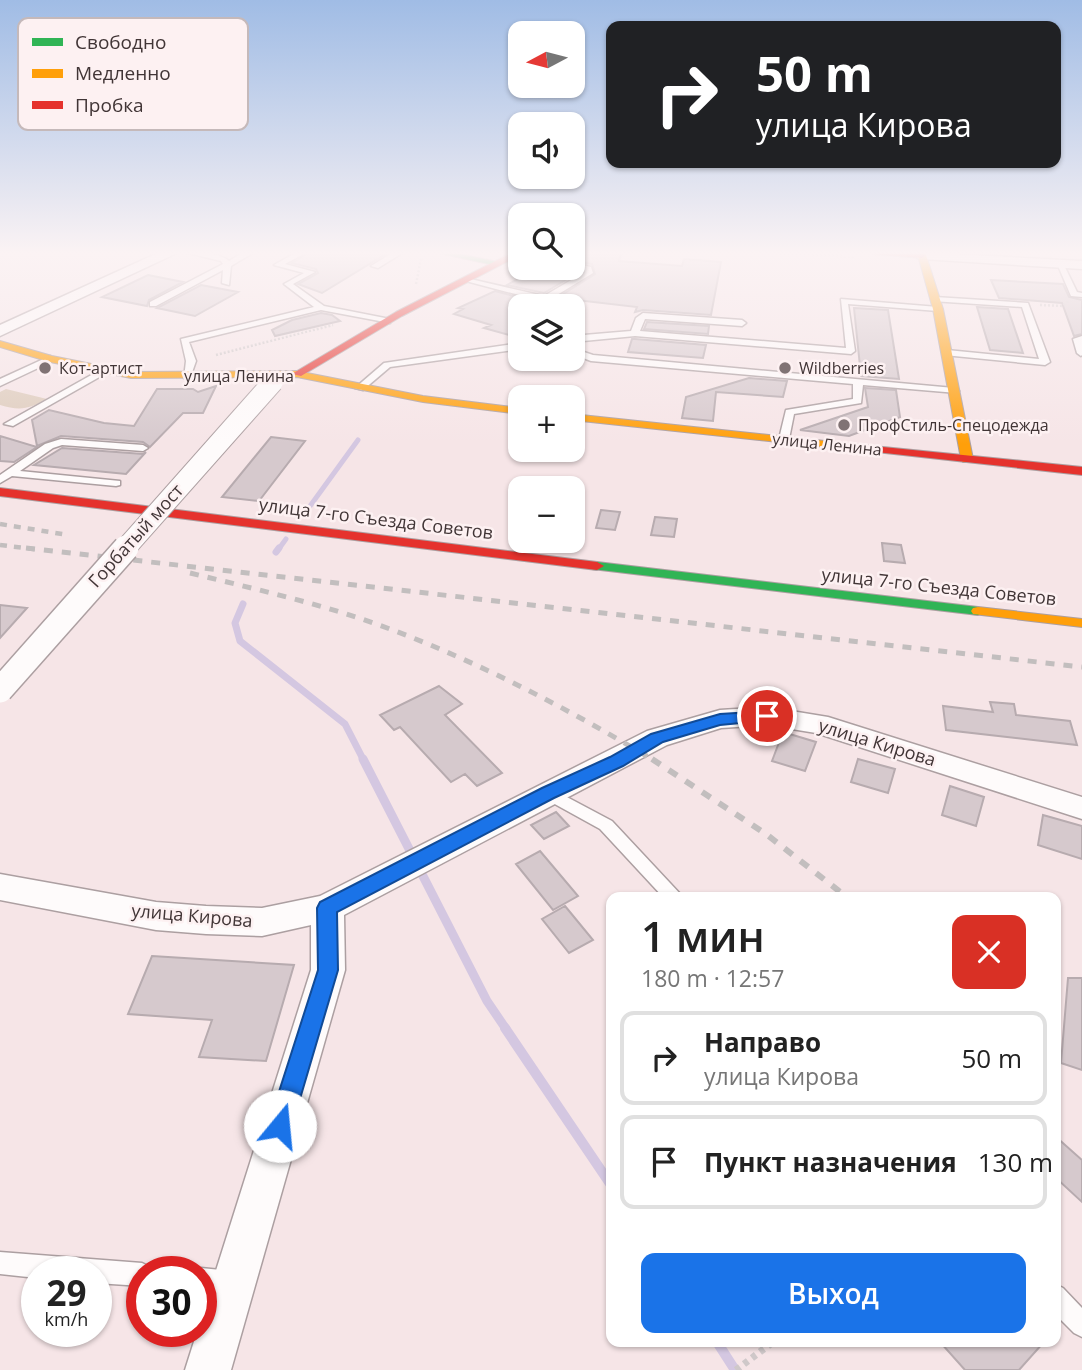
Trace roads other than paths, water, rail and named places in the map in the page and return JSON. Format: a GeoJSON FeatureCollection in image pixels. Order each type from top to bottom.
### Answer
{"type":"FeatureCollection","features":[{"type":"Feature","properties":{"kind":"street"},"geometry":{"type":"LineString","coordinates":[[0,331],[33,316]]}},
{"type":"Feature","properties":{"kind":"street"},"geometry":{"type":"LineString","coordinates":[[298,374],[397,316]]}},
{"type":"Feature","properties":{"kind":"street"},"geometry":{"type":"LineString","coordinates":[[939,316],[967,459]]}},
{"type":"Feature","properties":{"kind":"street","name":"улица Ленина"},"geometry":{"type":"LineString","coordinates":[[0,344],[50,359],[143,376],[298,374],[423,399],[508,410]]}},
{"type":"Feature","properties":{"kind":"street","name":"Горбатый мост"},"geometry":{"type":"LineString","coordinates":[[0,690],[272,382]]}},
{"type":"Feature","properties":{"kind":"street","name":"улица Ленина"},"geometry":{"type":"LineString","coordinates":[[585,418],[1082,471]]}},
{"type":"Feature","properties":{"kind":"street","name":"улица 7-го Съезда Советов"},"geometry":{"type":"LineString","coordinates":[[0,492],[1082,623]]}},
{"type":"Feature","properties":{"kind":"street","name":"улица Кирова"},"geometry":{"type":"LineString","coordinates":[[0,887],[156,916],[262,922],[298,917],[327,908],[548,793],[677,730],[720,719],[767,716],[818,724],[1082,808]]}},
{"type":"Feature","properties":{"kind":"street"},"geometry":{"type":"LineString","coordinates":[[217,1281],[328,970],[327,908]]}},
{"type":"Feature","properties":{"kind":"street"},"geometry":{"type":"LineString","coordinates":[[208,1370],[210,1347]]}},
{"type":"Feature","properties":{"kind":"lane"},"geometry":{"type":"LineString","coordinates":[[187,376],[191,361],[184,341],[288,316]]}},
{"type":"Feature","properties":{"kind":"lane"},"geometry":{"type":"LineString","coordinates":[[361,316],[387,321]]}},
{"type":"Feature","properties":{"kind":"lane"},"geometry":{"type":"LineString","coordinates":[[635,332],[643,316],[742,323]]}},
{"type":"Feature","properties":{"kind":"lane"},"geometry":{"type":"LineString","coordinates":[[585,338],[635,332],[852,351],[846,316]]}},
{"type":"Feature","properties":{"kind":"lane"},"geometry":{"type":"LineString","coordinates":[[947,353],[1045,362],[1029,316]]}},
{"type":"Feature","properties":{"kind":"lane"},"geometry":{"type":"LineString","coordinates":[[1081,353],[1077,339],[1082,339]]}},
{"type":"Feature","properties":{"kind":"lane"},"geometry":{"type":"LineString","coordinates":[[360,388],[387,365],[508,348]]}},
{"type":"Feature","properties":{"kind":"lane"},"geometry":{"type":"LineString","coordinates":[[585,356],[954,391]]}},
{"type":"Feature","properties":{"kind":"lane"},"geometry":{"type":"LineString","coordinates":[[0,383],[50,359]]}},
{"type":"Feature","properties":{"kind":"lane"},"geometry":{"type":"LineString","coordinates":[[9,424],[105,371]]}},
{"type":"Feature","properties":{"kind":"lane"},"geometry":{"type":"LineString","coordinates":[[784,439],[789,412],[858,401],[858,382]]}},
{"type":"Feature","properties":{"kind":"lane"},"geometry":{"type":"LineString","coordinates":[[5,476],[49,446],[61,442],[143,448]]}},
{"type":"Feature","properties":{"kind":"lane"},"geometry":{"type":"LineString","coordinates":[[5,476],[116,482]]}},
{"type":"Feature","properties":{"kind":"lane"},"geometry":{"type":"LineString","coordinates":[[548,793],[606,825],[669,892]]}},
{"type":"Feature","properties":{"kind":"lane"},"geometry":{"type":"LineString","coordinates":[[0,1263],[126,1274]]}},
{"type":"Feature","properties":{"kind":"lane"},"geometry":{"type":"LineString","coordinates":[[1061,1302],[1082,1325]]}},
{"type":"Feature","properties":{"kind":"waterway"},"geometry":{"type":"LineString","coordinates":[[305,513],[358,440]]}},
{"type":"Feature","properties":{"kind":"waterway"},"geometry":{"type":"LineString","coordinates":[[278,550],[286,539]]}},
{"type":"Feature","properties":{"kind":"waterway"},"geometry":{"type":"LineString","coordinates":[[276,552],[279,548]]}},
{"type":"Feature","properties":{"kind":"waterway"},"geometry":{"type":"LineString","coordinates":[[243,604],[235,623],[240,641],[345,724],[364,761]]}},
{"type":"Feature","properties":{"kind":"waterway"},"geometry":{"type":"LineString","coordinates":[[363,759],[487,1001],[506,1029]]}},
{"type":"Feature","properties":{"kind":"waterway"},"geometry":{"type":"LineString","coordinates":[[505,1028],[606,1178]]}},
{"type":"Feature","properties":{"kind":"waterway"},"geometry":{"type":"LineString","coordinates":[[720,1347],[735,1370]]}},
{"type":"Feature","properties":{"kind":"railway"},"geometry":{"type":"LineString","coordinates":[[0,524],[68,535]]}},
{"type":"Feature","properties":{"kind":"railway"},"geometry":{"type":"LineString","coordinates":[[0,545],[41,550]]}},
{"type":"Feature","properties":{"kind":"railway"},"geometry":{"type":"LineString","coordinates":[[26,548],[1082,667]]}},
{"type":"Feature","properties":{"kind":"railway"},"geometry":{"type":"LineString","coordinates":[[190,573],[338,611],[436,647],[548,700],[655,761]]}},
{"type":"Feature","properties":{"kind":"railway"},"geometry":{"type":"LineString","coordinates":[[652,759],[766,834],[840,892]]}},
{"type":"Feature","properties":{"kind":"place","name":"Кот-артист"},"geometry":{"type":"Point","coordinates":[45,368]}},
{"type":"Feature","properties":{"kind":"place","name":"Wildberries"},"geometry":{"type":"Point","coordinates":[785,368]}},
{"type":"Feature","properties":{"kind":"place","name":"ПрофСтиль-Спецодежда"},"geometry":{"type":"Point","coordinates":[844,425]}}]}
